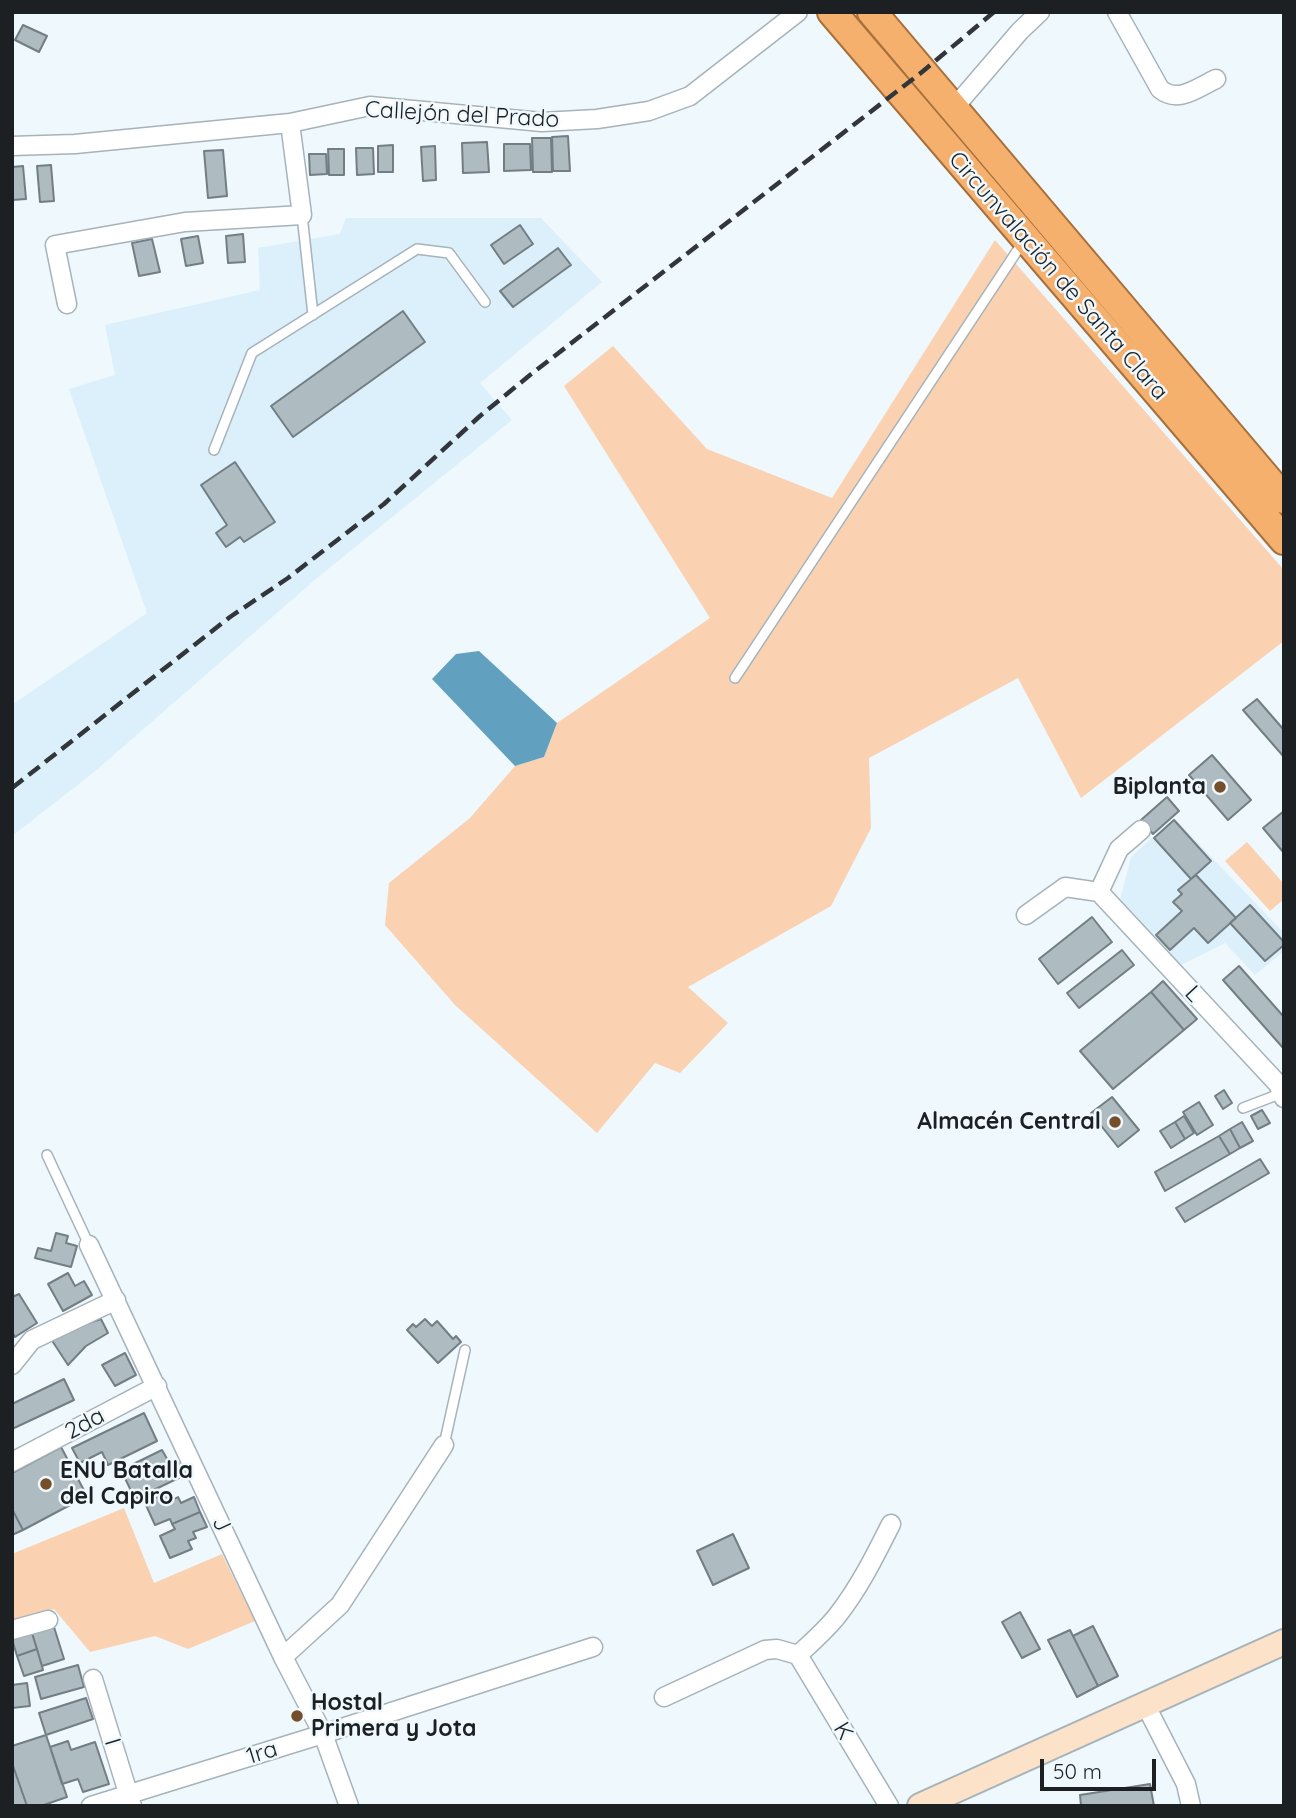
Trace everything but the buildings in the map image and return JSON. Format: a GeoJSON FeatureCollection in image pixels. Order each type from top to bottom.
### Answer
{"type":"FeatureCollection","features":[{"type":"Feature","properties":{"kind":"highway","name":"Circunvalación de Santa Clara"},"geometry":{"type":"LineString","coordinates":[[832,12],[1284,540]]}},
{"type":"Feature","properties":{"kind":"highway","name":"Circunvalación de Santa Clara"},"geometry":{"type":"LineString","coordinates":[[872,12],[1284,499]]}},
{"type":"Feature","properties":{"kind":"highway"},"geometry":{"type":"LineString","coordinates":[[996,203],[996,193],[1003,187],[1020,187]]}},
{"type":"Feature","properties":{"kind":"main road"},"geometry":{"type":"LineString","coordinates":[[920,1806],[1284,1642]]}},
{"type":"Feature","properties":{"kind":"street","name":"Callejón del Prado"},"geometry":{"type":"LineString","coordinates":[[12,146],[75,144],[290,123],[370,106],[542,122],[597,119],[649,111],[690,96],[798,12]]}},
{"type":"Feature","properties":{"kind":"street"},"geometry":{"type":"LineString","coordinates":[[953,109],[1020,31],[1040,12]]}},
{"type":"Feature","properties":{"kind":"street"},"geometry":{"type":"LineString","coordinates":[[1117,12],[1160,89],[1167,94],[1178,97],[1216,79]]}},
{"type":"Feature","properties":{"kind":"street"},"geometry":{"type":"LineString","coordinates":[[67,304],[55,245],[185,222],[302,215],[290,123]]}},
{"type":"Feature","properties":{"kind":"street"},"geometry":{"type":"LineString","coordinates":[[1026,915],[1065,887],[1099,892],[1119,849],[1141,830]]}},
{"type":"Feature","properties":{"kind":"street","name":"L"},"geometry":{"type":"LineString","coordinates":[[1099,892],[1278,1084],[1283,1095]]}},
{"type":"Feature","properties":{"kind":"street","name":"J"},"geometry":{"type":"LineString","coordinates":[[89,1245],[283,1657],[323,1734],[349,1806]]}},
{"type":"Feature","properties":{"kind":"street"},"geometry":{"type":"LineString","coordinates":[[12,1365],[32,1340],[116,1300]]}},
{"type":"Feature","properties":{"kind":"street","name":"2da"},"geometry":{"type":"LineString","coordinates":[[12,1462],[157,1386]]}},
{"type":"Feature","properties":{"kind":"street"},"geometry":{"type":"LineString","coordinates":[[283,1657],[340,1605],[444,1446]]}},
{"type":"Feature","properties":{"kind":"street"},"geometry":{"type":"LineString","coordinates":[[664,1697],[765,1650],[777,1649],[797,1656],[835,1619],[848,1602],[891,1524]]}},
{"type":"Feature","properties":{"kind":"street"},"geometry":{"type":"LineString","coordinates":[[12,1630],[48,1620]]}},
{"type":"Feature","properties":{"kind":"street","name":"1ra"},"geometry":{"type":"LineString","coordinates":[[91,1806],[130,1800],[323,1734],[593,1647]]}},
{"type":"Feature","properties":{"kind":"street","name":"K"},"geometry":{"type":"LineString","coordinates":[[797,1656],[889,1806]]}},
{"type":"Feature","properties":{"kind":"street","name":"I"},"geometry":{"type":"LineString","coordinates":[[93,1679],[130,1800]]}},
{"type":"Feature","properties":{"kind":"street"},"geometry":{"type":"LineString","coordinates":[[1145,1704],[1186,1784],[1191,1806]]}},
{"type":"Feature","properties":{"kind":"lane"},"geometry":{"type":"LineString","coordinates":[[302,215],[313,315]]}},
{"type":"Feature","properties":{"kind":"lane"},"geometry":{"type":"LineString","coordinates":[[735,678],[1026,238]]}},
{"type":"Feature","properties":{"kind":"lane"},"geometry":{"type":"LineString","coordinates":[[214,450],[252,353],[417,249],[449,253],[485,302]]}},
{"type":"Feature","properties":{"kind":"lane"},"geometry":{"type":"LineString","coordinates":[[1243,1108],[1283,1095]]}},
{"type":"Feature","properties":{"kind":"lane"},"geometry":{"type":"LineString","coordinates":[[47,1155],[89,1245]]}},
{"type":"Feature","properties":{"kind":"lane"},"geometry":{"type":"LineString","coordinates":[[444,1446],[465,1350]]}},
{"type":"Feature","properties":{"kind":"shaded area"},"geometry":{"type":"Polygon","coordinates":[[[346,218],[541,218],[602,282],[480,383],[512,420],[317,578],[93,773],[12,836],[12,705],[147,613],[69,389],[115,375],[105,325],[260,290],[258,248],[340,234],[346,218]]]}},
{"type":"Feature","properties":{"kind":"shaded area"},"geometry":{"type":"Polygon","coordinates":[[[995,240],[1284,570],[1284,641],[1081,798],[1018,678],[869,758],[871,828],[831,906],[688,987],[728,1023],[680,1073],[655,1063],[597,1133],[455,1005],[385,925],[389,883],[470,818],[515,766],[544,757],[557,723],[710,618],[564,386],[613,346],[707,449],[832,498],[995,240]]]}},
{"type":"Feature","properties":{"kind":"shaded area"},"geometry":{"type":"Polygon","coordinates":[[[1174,818],[1284,933],[1284,951],[1255,975],[1225,943],[1177,967],[1120,900],[1131,857],[1174,818]]]}},
{"type":"Feature","properties":{"kind":"shaded area"},"geometry":{"type":"Polygon","coordinates":[[[1247,842],[1284,884],[1284,899],[1270,911],[1225,861],[1247,842]]]}},
{"type":"Feature","properties":{"kind":"shaded area"},"geometry":{"type":"Polygon","coordinates":[[[124,1508],[154,1583],[222,1554],[255,1621],[188,1649],[155,1636],[90,1652],[54,1609],[12,1622],[12,1554],[124,1508]]]}},
{"type":"Feature","properties":{"kind":"water"},"geometry":{"type":"Polygon","coordinates":[[[479,651],[557,723],[544,757],[515,766],[432,679],[456,654],[479,651]]]}},
{"type":"Feature","properties":{"kind":"railway"},"geometry":{"type":"LineString","coordinates":[[12,788],[230,617],[288,578],[384,504],[480,416],[530,375],[922,72],[994,12]]}},
{"type":"Feature","properties":{"kind":"place","name":"Biplanta"},"geometry":{"type":"Point","coordinates":[1220,787]}},
{"type":"Feature","properties":{"kind":"place","name":"Almacén Central"},"geometry":{"type":"Point","coordinates":[1115,1122]}},
{"type":"Feature","properties":{"kind":"place","name":"ENU Batalla del Capiro"},"geometry":{"type":"Point","coordinates":[46,1484]}},
{"type":"Feature","properties":{"kind":"place","name":"Hostal Primera y Jota"},"geometry":{"type":"Point","coordinates":[297,1716]}}]}
